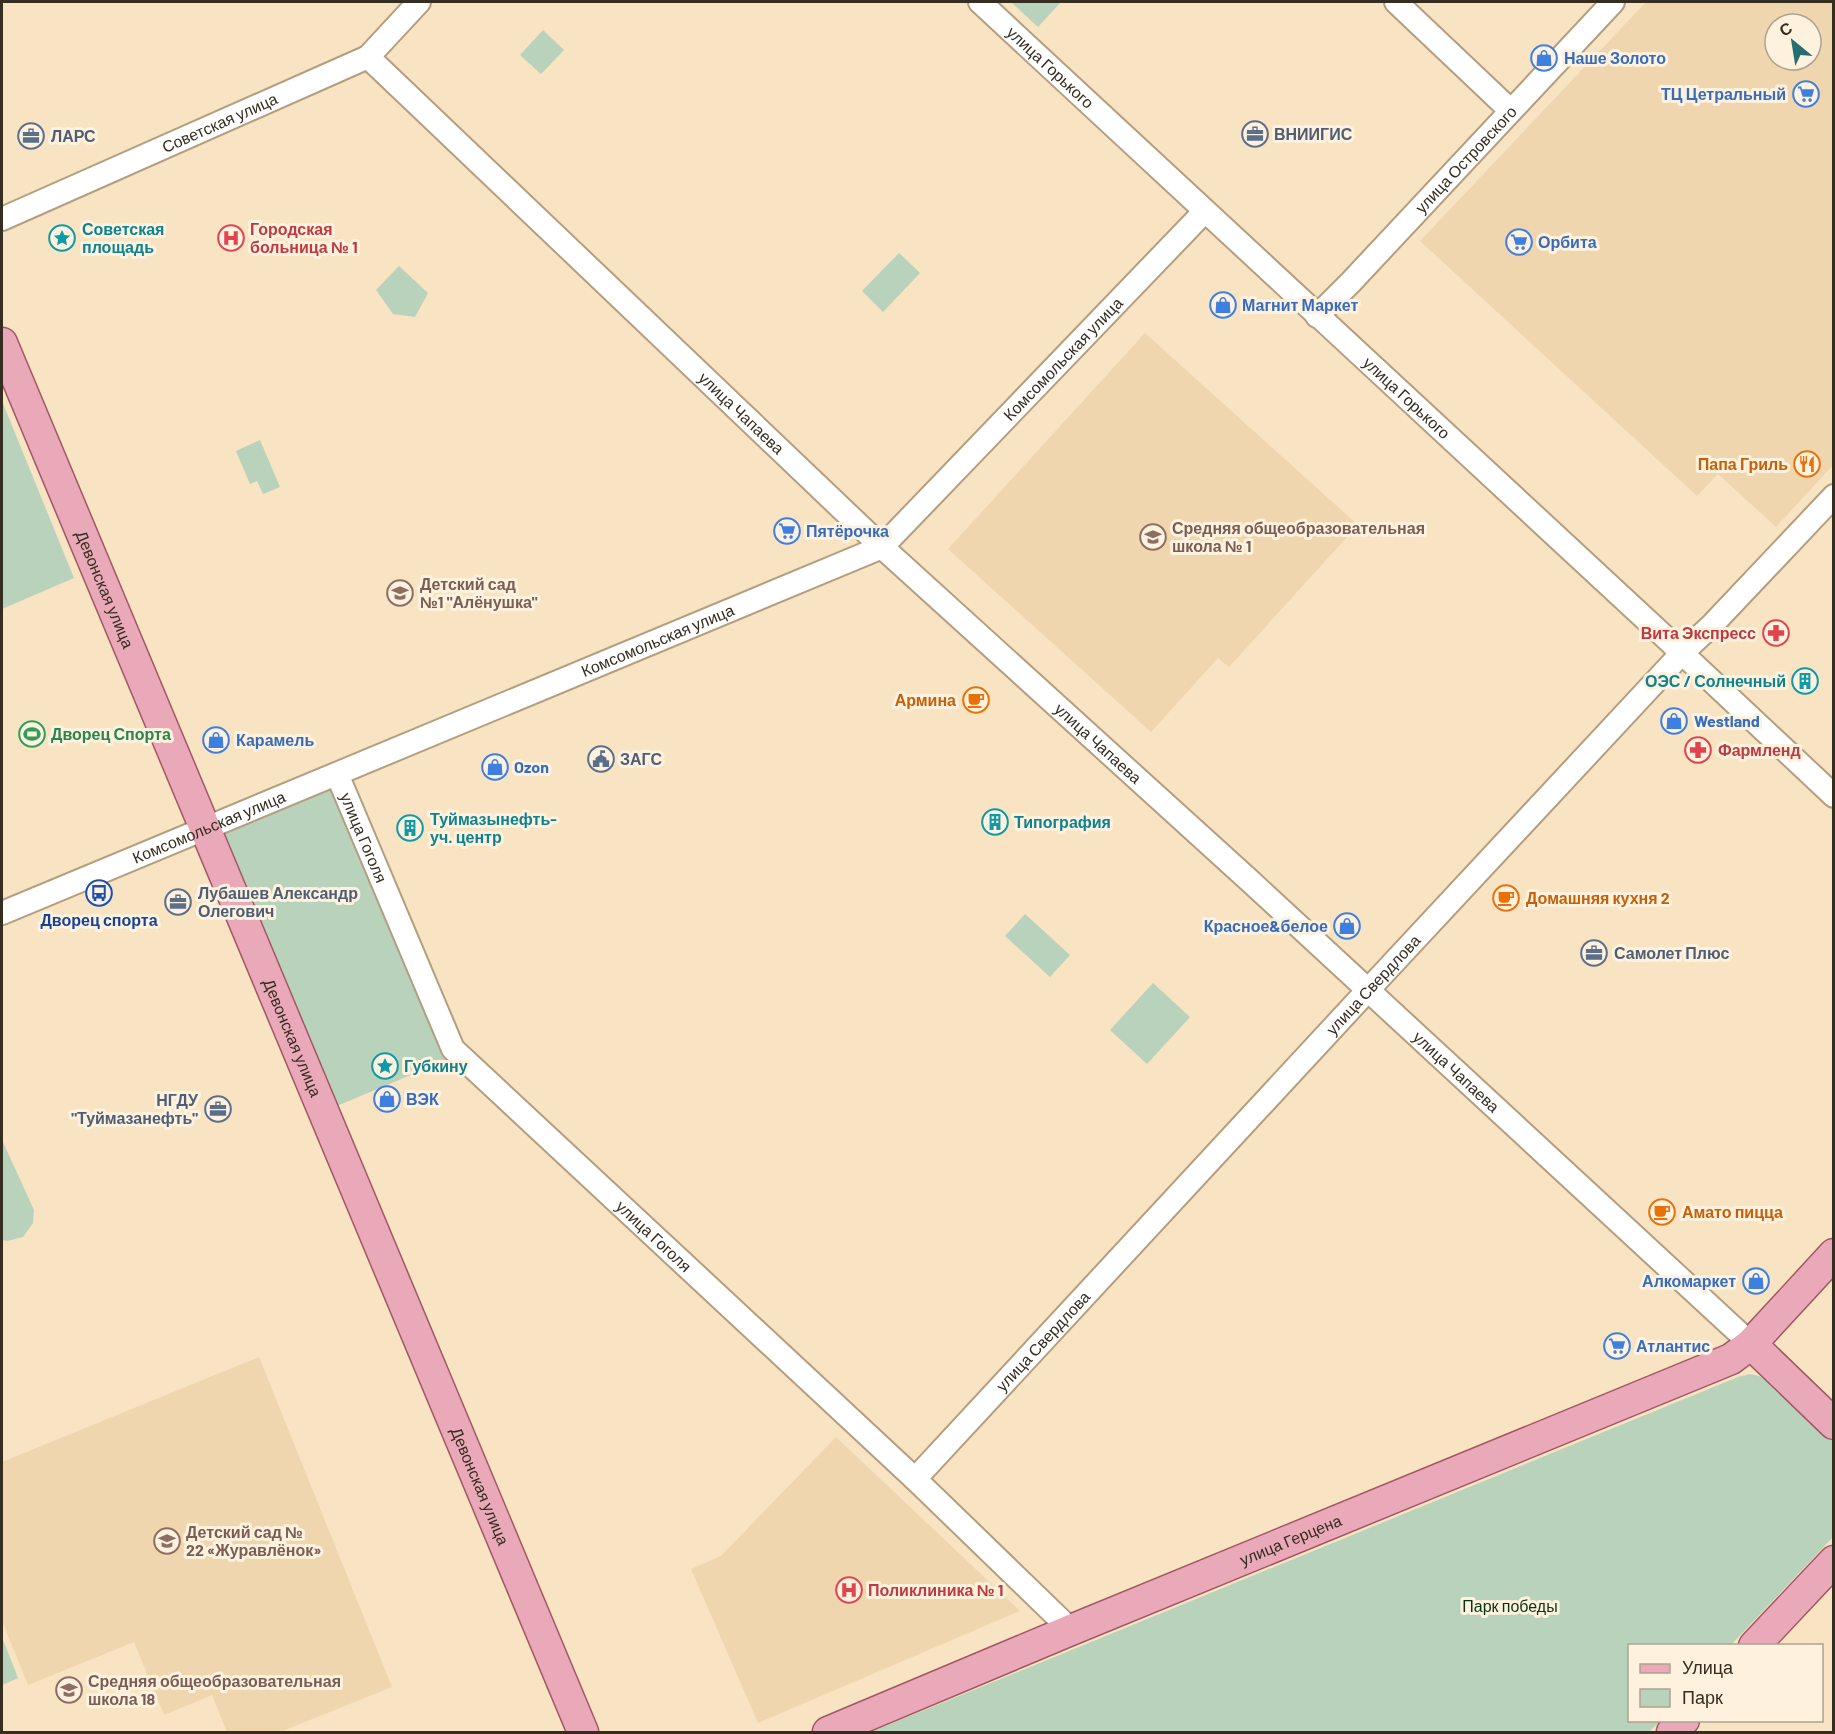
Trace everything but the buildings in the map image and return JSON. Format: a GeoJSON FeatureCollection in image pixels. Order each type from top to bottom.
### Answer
{"type":"FeatureCollection","features":[{"type":"Feature","properties":{"kind":"main road","name":"Девонская улица"},"geometry":{"type":"LineString","coordinates":[[2,343],[203,829],[583,1732]]}},
{"type":"Feature","properties":{"kind":"main road","name":"улица Герцена"},"geometry":{"type":"LineString","coordinates":[[828,1732],[1731,1359],[1751,1344],[1833,1254]]}},
{"type":"Feature","properties":{"kind":"main road","name":"улица Чапаева"},"geometry":{"type":"LineString","coordinates":[[1751,1344],[1833,1424]]}},
{"type":"Feature","properties":{"kind":"main road"},"geometry":{"type":"LineString","coordinates":[[1756,1644],[1833,1561]]}},
{"type":"Feature","properties":{"kind":"street","name":"Советская улица"},"geometry":{"type":"LineString","coordinates":[[2,219],[368,57],[419,2]]}},
{"type":"Feature","properties":{"kind":"street","name":"улица Горького"},"geometry":{"type":"LineString","coordinates":[[980,2],[1833,796]]}},
{"type":"Feature","properties":{"kind":"street"},"geometry":{"type":"LineString","coordinates":[[1396,2],[1510,110]]}},
{"type":"Feature","properties":{"kind":"street","name":"улица Островского"},"geometry":{"type":"LineString","coordinates":[[1317,316],[1613,2]]}},
{"type":"Feature","properties":{"kind":"street","name":"улица Чапаева"},"geometry":{"type":"LineString","coordinates":[[368,57],[882,547],[1368,990],[1751,1344]]}},
{"type":"Feature","properties":{"kind":"street","name":"Комсомольская улица"},"geometry":{"type":"LineString","coordinates":[[2,912],[882,547],[1205,212]]}},
{"type":"Feature","properties":{"kind":"street","name":"улица Свердлова"},"geometry":{"type":"LineString","coordinates":[[915,1479],[1682,653],[1712,625],[1833,496]]}},
{"type":"Feature","properties":{"kind":"street","name":"улица Гоголя"},"geometry":{"type":"LineString","coordinates":[[336,774],[453,1049],[915,1479],[1071,1630]]}},
{"type":"Feature","properties":{"kind":"shaded area"},"geometry":{"type":"Polygon","coordinates":[[[1646,2],[1833,2],[1833,465],[1776,527],[1718,474],[1697,496],[1420,241],[1646,2]]]}},
{"type":"Feature","properties":{"kind":"shaded area","name":"Средняя общеобразовательная школа № 1"},"geometry":{"type":"Polygon","coordinates":[[[1145,333],[1358,525],[1229,667],[1218,658],[1151,732],[948,549],[1145,333]]]}},
{"type":"Feature","properties":{"kind":"shaded area","name":"Детский сад № 22 «Журавлёнок»"},"geometry":{"type":"Polygon","coordinates":[[[259,1357],[392,1687],[280,1732],[227,1732],[212,1695],[164,1715],[134,1642],[28,1685],[2,1621],[2,1462],[259,1357]]]}},
{"type":"Feature","properties":{"kind":"shaded area","name":"Поликлиника № 1"},"geometry":{"type":"Polygon","coordinates":[[[836,1437],[1020,1611],[758,1723],[691,1569],[721,1556],[836,1437]]]}},
{"type":"Feature","properties":{"kind":"green space"},"geometry":{"type":"Polygon","coordinates":[[[1011,2],[1061,2],[1038,27],[1011,2]]]}},
{"type":"Feature","properties":{"kind":"green space"},"geometry":{"type":"Polygon","coordinates":[[[543,30],[564,50],[541,74],[520,55],[543,30]]]}},
{"type":"Feature","properties":{"kind":"green space"},"geometry":{"type":"Polygon","coordinates":[[[899,253],[920,273],[883,312],[862,291],[899,253]]]}},
{"type":"Feature","properties":{"kind":"green space"},"geometry":{"type":"Polygon","coordinates":[[[399,266],[428,293],[415,317],[393,314],[376,290],[399,266]]]}},
{"type":"Feature","properties":{"kind":"green space"},"geometry":{"type":"Polygon","coordinates":[[[2,401],[74,578],[2,609],[2,401]]]}},
{"type":"Feature","properties":{"kind":"green space"},"geometry":{"type":"Polygon","coordinates":[[[260,440],[280,487],[263,494],[257,481],[250,484],[236,451],[260,440]]]}},
{"type":"Feature","properties":{"kind":"green space"},"geometry":{"type":"Polygon","coordinates":[[[334,788],[449,1059],[332,1108],[217,837],[334,788]]]}},
{"type":"Feature","properties":{"kind":"green space"},"geometry":{"type":"Polygon","coordinates":[[[1025,914],[1070,955],[1050,977],[1005,936],[1025,914]]]}},
{"type":"Feature","properties":{"kind":"green space"},"geometry":{"type":"Polygon","coordinates":[[[1153,983],[1190,1017],[1147,1064],[1110,1030],[1153,983]]]}},
{"type":"Feature","properties":{"kind":"green space"},"geometry":{"type":"Polygon","coordinates":[[[2,1140],[34,1210],[33,1223],[23,1237],[7,1241],[2,1240],[2,1140]]]}},
{"type":"Feature","properties":{"kind":"green space","name":"Парк победы"},"geometry":{"type":"Polygon","coordinates":[[[1750,1374],[1769,1382],[1833,1442],[1833,1537],[1732,1644],[1628,1644],[1628,1722],[1659,1722],[1649,1732],[871,1732],[1750,1374]]]}},
{"type":"Feature","properties":{"kind":"green space"},"geometry":{"type":"Polygon","coordinates":[[[2,1637],[18,1678],[2,1685],[2,1637]]]}},
{"type":"Feature","properties":{"kind":"place","name":"Наше Золото"},"geometry":{"type":"Point","coordinates":[1544,58]}},
{"type":"Feature","properties":{"kind":"place","name":"ТЦ Цетральный"},"geometry":{"type":"Point","coordinates":[1806,94]}},
{"type":"Feature","properties":{"kind":"place","name":"ВНИИГИС"},"geometry":{"type":"Point","coordinates":[1255,134]}},
{"type":"Feature","properties":{"kind":"place","name":"ЛАРС"},"geometry":{"type":"Point","coordinates":[31,136]}},
{"type":"Feature","properties":{"kind":"place","name":"Советская площадь"},"geometry":{"type":"Point","coordinates":[62,238]}},
{"type":"Feature","properties":{"kind":"place","name":"Городская больница № 1"},"geometry":{"type":"Point","coordinates":[231,238]}},
{"type":"Feature","properties":{"kind":"place","name":"Орбита"},"geometry":{"type":"Point","coordinates":[1519,242]}},
{"type":"Feature","properties":{"kind":"place","name":"Магнит Маркет"},"geometry":{"type":"Point","coordinates":[1223,305]}},
{"type":"Feature","properties":{"kind":"place","name":"Папа Гриль"},"geometry":{"type":"Point","coordinates":[1807,464]}},
{"type":"Feature","properties":{"kind":"place","name":"Пятёрочка"},"geometry":{"type":"Point","coordinates":[787,531]}},
{"type":"Feature","properties":{"kind":"place","name":"Средняя общеобразовательная школа № 1"},"geometry":{"type":"Point","coordinates":[1153,537]}},
{"type":"Feature","properties":{"kind":"place","name":"Детский сад №1 \"Алёнушка\""},"geometry":{"type":"Point","coordinates":[400,593]}},
{"type":"Feature","properties":{"kind":"place","name":"Вита Экспресс"},"geometry":{"type":"Point","coordinates":[1776,633]}},
{"type":"Feature","properties":{"kind":"place","name":"ОЭС / Солнечный"},"geometry":{"type":"Point","coordinates":[1805,681]}},
{"type":"Feature","properties":{"kind":"place","name":"Армина"},"geometry":{"type":"Point","coordinates":[976,700]}},
{"type":"Feature","properties":{"kind":"place","name":"Westland"},"geometry":{"type":"Point","coordinates":[1674,721]}},
{"type":"Feature","properties":{"kind":"place","name":"Дворец Спорта"},"geometry":{"type":"Point","coordinates":[32,734]}},
{"type":"Feature","properties":{"kind":"place","name":"Карамель"},"geometry":{"type":"Point","coordinates":[216,740]}},
{"type":"Feature","properties":{"kind":"place","name":"Фармленд"},"geometry":{"type":"Point","coordinates":[1698,750]}},
{"type":"Feature","properties":{"kind":"place","name":"ЗАГС"},"geometry":{"type":"Point","coordinates":[601,759]}},
{"type":"Feature","properties":{"kind":"place","name":"Ozon"},"geometry":{"type":"Point","coordinates":[495,767]}},
{"type":"Feature","properties":{"kind":"place","name":"Типография"},"geometry":{"type":"Point","coordinates":[995,822]}},
{"type":"Feature","properties":{"kind":"place","name":"Туймазынефть- уч. центр"},"geometry":{"type":"Point","coordinates":[410,828]}},
{"type":"Feature","properties":{"kind":"place","name":"Дворец спорта"},"geometry":{"type":"Point","coordinates":[99,893]}},
{"type":"Feature","properties":{"kind":"place","name":"Домашняя кухня 2"},"geometry":{"type":"Point","coordinates":[1506,898]}},
{"type":"Feature","properties":{"kind":"place","name":"Лубашев Александр Олегович"},"geometry":{"type":"Point","coordinates":[178,902]}},
{"type":"Feature","properties":{"kind":"place","name":"Красное&белое"},"geometry":{"type":"Point","coordinates":[1347,926]}},
{"type":"Feature","properties":{"kind":"place","name":"Самолет Плюс"},"geometry":{"type":"Point","coordinates":[1594,953]}},
{"type":"Feature","properties":{"kind":"place","name":"Губкину"},"geometry":{"type":"Point","coordinates":[385,1066]}},
{"type":"Feature","properties":{"kind":"place","name":"ВЭК"},"geometry":{"type":"Point","coordinates":[387,1099]}},
{"type":"Feature","properties":{"kind":"place","name":"НГДУ \"Туймазанефть\""},"geometry":{"type":"Point","coordinates":[218,1109]}},
{"type":"Feature","properties":{"kind":"place","name":"Амато пицца"},"geometry":{"type":"Point","coordinates":[1662,1212]}},
{"type":"Feature","properties":{"kind":"place","name":"Алкомаркет"},"geometry":{"type":"Point","coordinates":[1756,1281]}},
{"type":"Feature","properties":{"kind":"place","name":"Атлантис"},"geometry":{"type":"Point","coordinates":[1617,1346]}},
{"type":"Feature","properties":{"kind":"place","name":"Детский сад № 22 «Журавлёнок»"},"geometry":{"type":"Point","coordinates":[167,1541]}},
{"type":"Feature","properties":{"kind":"place","name":"Поликлиника № 1"},"geometry":{"type":"Point","coordinates":[849,1590]}},
{"type":"Feature","properties":{"kind":"place","name":"Средняя общеобразовательная школа 18"},"geometry":{"type":"Point","coordinates":[69,1690]}}]}
